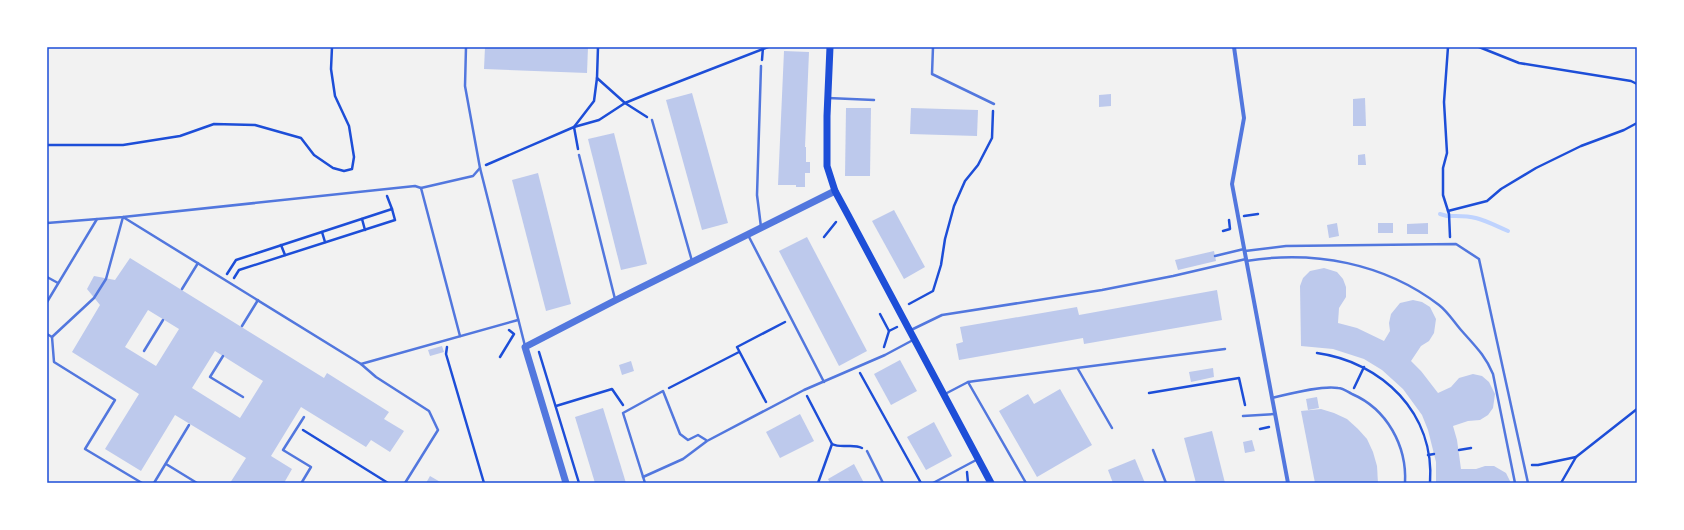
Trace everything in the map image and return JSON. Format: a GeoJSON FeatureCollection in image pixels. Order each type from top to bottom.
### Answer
{"type":"FeatureCollection","features":[{"type":"Feature","properties":{"kind":"main road"},"geometry":{"type":"LineString","coordinates":[[830,47],[827,166],[835,191],[991,483]]}},
{"type":"Feature","properties":{"kind":"street"},"geometry":{"type":"LineString","coordinates":[[1234,47],[1244,118],[1232,184],[1288,483]]}},
{"type":"Feature","properties":{"kind":"street"},"geometry":{"type":"LineString","coordinates":[[566,483],[525,347],[835,191]]}},
{"type":"Feature","properties":{"kind":"lane"},"geometry":{"type":"LineString","coordinates":[[466,47],[465,86],[480,168],[525,347]]}},
{"type":"Feature","properties":{"kind":"lane"},"geometry":{"type":"LineString","coordinates":[[933,47],[932,74],[994,104]]}},
{"type":"Feature","properties":{"kind":"lane"},"geometry":{"type":"LineString","coordinates":[[761,66],[757,195],[761,227]]}},
{"type":"Feature","properties":{"kind":"lane"},"geometry":{"type":"LineString","coordinates":[[828,98],[874,100]]}},
{"type":"Feature","properties":{"kind":"lane"},"geometry":{"type":"LineString","coordinates":[[652,120],[692,262]]}},
{"type":"Feature","properties":{"kind":"lane"},"geometry":{"type":"LineString","coordinates":[[579,155],[616,300]]}},
{"type":"Feature","properties":{"kind":"lane"},"geometry":{"type":"LineString","coordinates":[[47,223],[122,217],[415,186],[421,188],[473,176],[480,168]]}},
{"type":"Feature","properties":{"kind":"lane"},"geometry":{"type":"LineString","coordinates":[[421,188],[460,336]]}},
{"type":"Feature","properties":{"kind":"lane"},"geometry":{"type":"LineString","coordinates":[[122,217],[361,364],[376,377],[430,411],[438,430],[405,483]]}},
{"type":"Feature","properties":{"kind":"lane"},"geometry":{"type":"LineString","coordinates":[[52,336],[94,298],[106,279],[122,217]]}},
{"type":"Feature","properties":{"kind":"lane"},"geometry":{"type":"LineString","coordinates":[[47,302],[97,218]]}},
{"type":"Feature","properties":{"kind":"lane"},"geometry":{"type":"LineString","coordinates":[[747,234],[824,382]]}},
{"type":"Feature","properties":{"kind":"lane"},"geometry":{"type":"LineString","coordinates":[[1215,256],[1244,250],[1286,246],[1456,244],[1479,259],[1528,483]]}},
{"type":"Feature","properties":{"kind":"lane"},"geometry":{"type":"LineString","coordinates":[[910,331],[942,315],[1109,288],[1246,260],[1266,258],[1322,258],[1352,264],[1404,282],[1440,306],[1486,358],[1493,374],[1516,483]]}},
{"type":"Feature","properties":{"kind":"lane"},"geometry":{"type":"LineString","coordinates":[[182,289],[198,263]]}},
{"type":"Feature","properties":{"kind":"lane"},"geometry":{"type":"LineString","coordinates":[[47,276],[58,283]]}},
{"type":"Feature","properties":{"kind":"lane"},"geometry":{"type":"LineString","coordinates":[[242,326],[258,300]]}},
{"type":"Feature","properties":{"kind":"lane"},"geometry":{"type":"LineString","coordinates":[[144,351],[163,320]]}},
{"type":"Feature","properties":{"kind":"lane"},"geometry":{"type":"LineString","coordinates":[[361,364],[518,320]]}},
{"type":"Feature","properties":{"kind":"lane"},"geometry":{"type":"LineString","coordinates":[[47,334],[52,336]]}},
{"type":"Feature","properties":{"kind":"lane"},"geometry":{"type":"LineString","coordinates":[[52,336],[54,362],[115,400],[85,449],[142,483]]}},
{"type":"Feature","properties":{"kind":"lane"},"geometry":{"type":"LineString","coordinates":[[643,477],[683,459],[706,441],[804,390],[856,366],[885,355],[915,339]]}},
{"type":"Feature","properties":{"kind":"lane"},"geometry":{"type":"LineString","coordinates":[[944,395],[968,382],[1225,349]]}},
{"type":"Feature","properties":{"kind":"lane"},"geometry":{"type":"LineString","coordinates":[[223,356],[210,377],[243,397]]}},
{"type":"Feature","properties":{"kind":"lane"},"geometry":{"type":"LineString","coordinates":[[1078,369],[1112,428]]}},
{"type":"Feature","properties":{"kind":"lane"},"geometry":{"type":"LineString","coordinates":[[968,382],[1026,483]]}},
{"type":"Feature","properties":{"kind":"lane"},"geometry":{"type":"LineString","coordinates":[[1272,398],[1326,387],[1340,388],[1374,407],[1388,422],[1398,440],[1404,460],[1405,483]]}},
{"type":"Feature","properties":{"kind":"lane"},"geometry":{"type":"LineString","coordinates":[[645,483],[623,412],[663,392],[680,434],[688,440],[698,435],[706,441]]}},
{"type":"Feature","properties":{"kind":"lane"},"geometry":{"type":"LineString","coordinates":[[1243,416],[1275,414]]}},
{"type":"Feature","properties":{"kind":"lane"},"geometry":{"type":"LineString","coordinates":[[302,483],[311,467],[283,450],[304,417]]}},
{"type":"Feature","properties":{"kind":"lane"},"geometry":{"type":"LineString","coordinates":[[154,483],[189,426]]}},
{"type":"Feature","properties":{"kind":"lane"},"geometry":{"type":"LineString","coordinates":[[1153,450],[1166,483]]}},
{"type":"Feature","properties":{"kind":"lane"},"geometry":{"type":"LineString","coordinates":[[867,451],[883,483]]}},
{"type":"Feature","properties":{"kind":"lane"},"geometry":{"type":"LineString","coordinates":[[933,483],[978,458]]}},
{"type":"Feature","properties":{"kind":"lane"},"geometry":{"type":"LineString","coordinates":[[166,464],[197,483]]}},
{"type":"Feature","properties":{"kind":"path"},"geometry":{"type":"LineString","coordinates":[[47,144],[123,145],[180,136],[214,124],[255,125],[301,138],[314,155],[333,168],[344,171],[352,169],[354,157],[349,126],[335,96],[331,69],[332,47]]}},
{"type":"Feature","properties":{"kind":"path"},"geometry":{"type":"LineString","coordinates":[[579,155],[574,127],[594,101],[597,78],[598,47]]}},
{"type":"Feature","properties":{"kind":"path"},"geometry":{"type":"LineString","coordinates":[[480,168],[574,127],[599,120],[625,103],[731,60],[768,47]]}},
{"type":"Feature","properties":{"kind":"path"},"geometry":{"type":"LineString","coordinates":[[1448,47],[1444,102],[1446,153],[1443,168],[1443,194],[1448,212],[1451,244]]}},
{"type":"Feature","properties":{"kind":"path"},"geometry":{"type":"LineString","coordinates":[[1479,47],[1520,64],[1631,81],[1637,84]]}},
{"type":"Feature","properties":{"kind":"path"},"geometry":{"type":"LineString","coordinates":[[761,66],[763,48]]}},
{"type":"Feature","properties":{"kind":"path"},"geometry":{"type":"LineString","coordinates":[[597,78],[625,103],[652,120]]}},
{"type":"Feature","properties":{"kind":"path"},"geometry":{"type":"LineString","coordinates":[[909,304],[933,291],[941,265],[945,238],[954,206],[965,181],[978,165],[992,138],[994,104]]}},
{"type":"Feature","properties":{"kind":"path"},"geometry":{"type":"LineString","coordinates":[[1448,212],[1487,200],[1501,189],[1536,168],[1581,146],[1624,130],[1637,123]]}},
{"type":"Feature","properties":{"kind":"path"},"geometry":{"type":"LineString","coordinates":[[231,283],[239,270],[395,220],[385,190]]}},
{"type":"Feature","properties":{"kind":"path"},"geometry":{"type":"LineString","coordinates":[[224,279],[236,260],[392,209]]}},
{"type":"Feature","properties":{"kind":"path"},"geometry":{"type":"LineString","coordinates":[[1243,217],[1258,214]]}},
{"type":"Feature","properties":{"kind":"path"},"geometry":{"type":"LineString","coordinates":[[362,219],[365,230]]}},
{"type":"Feature","properties":{"kind":"path"},"geometry":{"type":"LineString","coordinates":[[1223,231],[1230,229],[1229,220]]}},
{"type":"Feature","properties":{"kind":"path"},"geometry":{"type":"LineString","coordinates":[[824,237],[836,222]]}},
{"type":"Feature","properties":{"kind":"path"},"geometry":{"type":"LineString","coordinates":[[322,232],[325,242]]}},
{"type":"Feature","properties":{"kind":"path"},"geometry":{"type":"LineString","coordinates":[[281,245],[285,255]]}},
{"type":"Feature","properties":{"kind":"path"},"geometry":{"type":"LineString","coordinates":[[880,314],[889,331]]}},
{"type":"Feature","properties":{"kind":"path"},"geometry":{"type":"LineString","coordinates":[[769,408],[737,347],[791,318]]}},
{"type":"Feature","properties":{"kind":"path"},"geometry":{"type":"LineString","coordinates":[[883,350],[889,331],[897,326]]}},
{"type":"Feature","properties":{"kind":"path"},"geometry":{"type":"LineString","coordinates":[[500,357],[514,334]]}},
{"type":"Feature","properties":{"kind":"path"},"geometry":{"type":"LineString","coordinates":[[447,340],[446,354],[484,483]]}},
{"type":"Feature","properties":{"kind":"path"},"geometry":{"type":"LineString","coordinates":[[539,352],[580,483]]}},
{"type":"Feature","properties":{"kind":"path"},"geometry":{"type":"LineString","coordinates":[[663,392],[739,352]]}},
{"type":"Feature","properties":{"kind":"path"},"geometry":{"type":"LineString","coordinates":[[1317,353],[1347,360],[1364,367],[1388,383],[1408,406],[1422,433],[1428,455],[1430,483]]}},
{"type":"Feature","properties":{"kind":"path"},"geometry":{"type":"LineString","coordinates":[[856,366],[921,483]]}},
{"type":"Feature","properties":{"kind":"path"},"geometry":{"type":"LineString","coordinates":[[1351,393],[1364,367]]}},
{"type":"Feature","properties":{"kind":"path"},"geometry":{"type":"LineString","coordinates":[[1149,393],[1239,378],[1244,405]]}},
{"type":"Feature","properties":{"kind":"path"},"geometry":{"type":"LineString","coordinates":[[556,406],[612,389],[627,410]]}},
{"type":"Feature","properties":{"kind":"path"},"geometry":{"type":"LineString","coordinates":[[804,390],[832,444],[837,446],[857,446],[867,451]]}},
{"type":"Feature","properties":{"kind":"path"},"geometry":{"type":"LineString","coordinates":[[1561,483],[1576,457],[1637,409]]}},
{"type":"Feature","properties":{"kind":"path"},"geometry":{"type":"LineString","coordinates":[[298,427],[388,483]]}},
{"type":"Feature","properties":{"kind":"path"},"geometry":{"type":"LineString","coordinates":[[1260,429],[1270,427]]}},
{"type":"Feature","properties":{"kind":"path"},"geometry":{"type":"LineString","coordinates":[[818,483],[832,444]]}},
{"type":"Feature","properties":{"kind":"path"},"geometry":{"type":"LineString","coordinates":[[1459,450],[1471,448]]}},
{"type":"Feature","properties":{"kind":"path"},"geometry":{"type":"LineString","coordinates":[[1428,455],[1434,454]]}},
{"type":"Feature","properties":{"kind":"path"},"geometry":{"type":"LineString","coordinates":[[1524,464],[1538,465],[1576,457]]}},
{"type":"Feature","properties":{"kind":"building"},"geometry":{"type":"Polygon","coordinates":[[[485,47],[588,47],[587,73],[484,69],[485,47]]]}},
{"type":"Feature","properties":{"kind":"building"},"geometry":{"type":"Polygon","coordinates":[[[784,51],[809,52],[805,147],[806,162],[810,162],[810,173],[805,173],[805,187],[796,187],[796,185],[778,185],[784,51]]]}},
{"type":"Feature","properties":{"kind":"building"},"geometry":{"type":"Polygon","coordinates":[[[692,93],[728,223],[702,230],[666,100],[692,93]]]}},
{"type":"Feature","properties":{"kind":"building"},"geometry":{"type":"Polygon","coordinates":[[[1111,94],[1111,106],[1099,107],[1099,95],[1111,94]]]}},
{"type":"Feature","properties":{"kind":"building"},"geometry":{"type":"Polygon","coordinates":[[[1365,98],[1366,126],[1353,126],[1353,99],[1365,98]]]}},
{"type":"Feature","properties":{"kind":"building"},"geometry":{"type":"Polygon","coordinates":[[[846,108],[871,108],[870,176],[845,176],[846,108]]]}},
{"type":"Feature","properties":{"kind":"building"},"geometry":{"type":"Polygon","coordinates":[[[911,108],[978,110],[977,136],[910,134],[911,108]]]}},
{"type":"Feature","properties":{"kind":"building"},"geometry":{"type":"Polygon","coordinates":[[[614,133],[647,264],[621,270],[588,139],[614,133]]]}},
{"type":"Feature","properties":{"kind":"building"},"geometry":{"type":"Polygon","coordinates":[[[1365,154],[1366,165],[1358,165],[1358,155],[1365,154]]]}},
{"type":"Feature","properties":{"kind":"building"},"geometry":{"type":"Polygon","coordinates":[[[538,173],[571,304],[546,311],[512,180],[538,173]]]}},
{"type":"Feature","properties":{"kind":"building"},"geometry":{"type":"Polygon","coordinates":[[[894,210],[925,267],[904,279],[872,221],[894,210]]]}},
{"type":"Feature","properties":{"kind":"building"},"geometry":{"type":"Polygon","coordinates":[[[1337,223],[1339,236],[1329,238],[1327,225],[1337,223]]]}},
{"type":"Feature","properties":{"kind":"building"},"geometry":{"type":"Polygon","coordinates":[[[1378,223],[1393,223],[1393,233],[1378,233],[1378,223]]]}},
{"type":"Feature","properties":{"kind":"building"},"geometry":{"type":"Polygon","coordinates":[[[1428,223],[1428,234],[1407,234],[1407,224],[1428,223]]]}},
{"type":"Feature","properties":{"kind":"building"},"geometry":{"type":"Polygon","coordinates":[[[807,237],[867,351],[839,366],[779,251],[807,237]]]}},
{"type":"Feature","properties":{"kind":"building"},"geometry":{"type":"Polygon","coordinates":[[[1214,251],[1216,261],[1178,270],[1175,260],[1214,251]]]}},
{"type":"Feature","properties":{"kind":"building"},"geometry":{"type":"Polygon","coordinates":[[[130,258],[324,378],[327,373],[389,412],[384,419],[404,431],[390,452],[371,440],[366,447],[301,407],[271,456],[292,469],[284,483],[230,483],[246,458],[175,415],[141,471],[105,449],[139,394],[72,352],[100,305],[87,289],[94,276],[115,280],[130,258]],[[148,310],[125,347],[156,366],[179,329],[148,310]],[[215,351],[192,388],[240,418],[263,381],[215,351]]]}},
{"type":"Feature","properties":{"kind":"building"},"geometry":{"type":"Polygon","coordinates":[[[1324,268],[1337,272],[1343,279],[1346,287],[1346,297],[1339,308],[1338,323],[1357,328],[1384,341],[1390,331],[1389,323],[1391,314],[1400,303],[1413,300],[1422,302],[1430,307],[1436,319],[1434,333],[1429,341],[1421,346],[1411,361],[1438,393],[1451,387],[1459,378],[1473,374],[1482,376],[1489,382],[1495,394],[1493,408],[1488,415],[1480,420],[1468,421],[1453,426],[1457,440],[1461,469],[1476,469],[1485,466],[1494,466],[1506,473],[1511,483],[1436,483],[1436,462],[1428,430],[1422,415],[1403,389],[1382,370],[1364,359],[1333,349],[1301,346],[1300,286],[1303,278],[1310,271],[1324,268]]]}},
{"type":"Feature","properties":{"kind":"building"},"geometry":{"type":"Polygon","coordinates":[[[1217,290],[1222,320],[1084,344],[1083,338],[959,360],[956,344],[963,342],[960,327],[1077,307],[1079,315],[1217,290]]]}},
{"type":"Feature","properties":{"kind":"building"},"geometry":{"type":"Polygon","coordinates":[[[442,346],[444,352],[430,356],[428,350],[442,346]]]}},
{"type":"Feature","properties":{"kind":"building"},"geometry":{"type":"Polygon","coordinates":[[[900,360],[917,391],[891,405],[874,374],[900,360]]]}},
{"type":"Feature","properties":{"kind":"building"},"geometry":{"type":"Polygon","coordinates":[[[631,361],[634,371],[622,375],[619,365],[631,361]]]}},
{"type":"Feature","properties":{"kind":"building"},"geometry":{"type":"Polygon","coordinates":[[[1213,368],[1214,377],[1191,382],[1189,372],[1213,368]]]}},
{"type":"Feature","properties":{"kind":"building"},"geometry":{"type":"Polygon","coordinates":[[[1060,389],[1092,445],[1037,477],[999,411],[1028,394],[1034,404],[1060,389]]]}},
{"type":"Feature","properties":{"kind":"building"},"geometry":{"type":"Polygon","coordinates":[[[1317,397],[1319,408],[1308,410],[1306,399],[1317,397]]]}},
{"type":"Feature","properties":{"kind":"building"},"geometry":{"type":"Polygon","coordinates":[[[603,408],[626,483],[595,483],[575,417],[603,408]]]}},
{"type":"Feature","properties":{"kind":"building"},"geometry":{"type":"Polygon","coordinates":[[[1321,409],[1347,419],[1367,439],[1377,466],[1378,483],[1315,483],[1301,411],[1321,409]]]}},
{"type":"Feature","properties":{"kind":"building"},"geometry":{"type":"Polygon","coordinates":[[[800,414],[814,441],[780,458],[766,432],[800,414]]]}},
{"type":"Feature","properties":{"kind":"building"},"geometry":{"type":"Polygon","coordinates":[[[934,422],[952,456],[926,470],[907,437],[934,422]]]}},
{"type":"Feature","properties":{"kind":"building"},"geometry":{"type":"Polygon","coordinates":[[[1212,431],[1225,483],[1196,483],[1184,438],[1212,431]]]}},
{"type":"Feature","properties":{"kind":"building"},"geometry":{"type":"Polygon","coordinates":[[[1252,440],[1255,451],[1245,453],[1243,442],[1252,440]]]}},
{"type":"Feature","properties":{"kind":"building"},"geometry":{"type":"Polygon","coordinates":[[[1135,459],[1145,483],[1113,483],[1108,470],[1135,459]]]}},
{"type":"Feature","properties":{"kind":"building"},"geometry":{"type":"Polygon","coordinates":[[[854,464],[864,483],[830,483],[828,479],[854,464]]]}},
{"type":"Feature","properties":{"kind":"building"},"geometry":{"type":"Polygon","coordinates":[[[430,476],[442,483],[426,483],[430,476]]]}},
{"type":"Feature","properties":{"kind":"waterway"},"geometry":{"type":"LineString","coordinates":[[1440,214],[1447,216]]}},
{"type":"Feature","properties":{"kind":"waterway"},"geometry":{"type":"LineString","coordinates":[[1451,216],[1474,218],[1508,231]]}}]}
